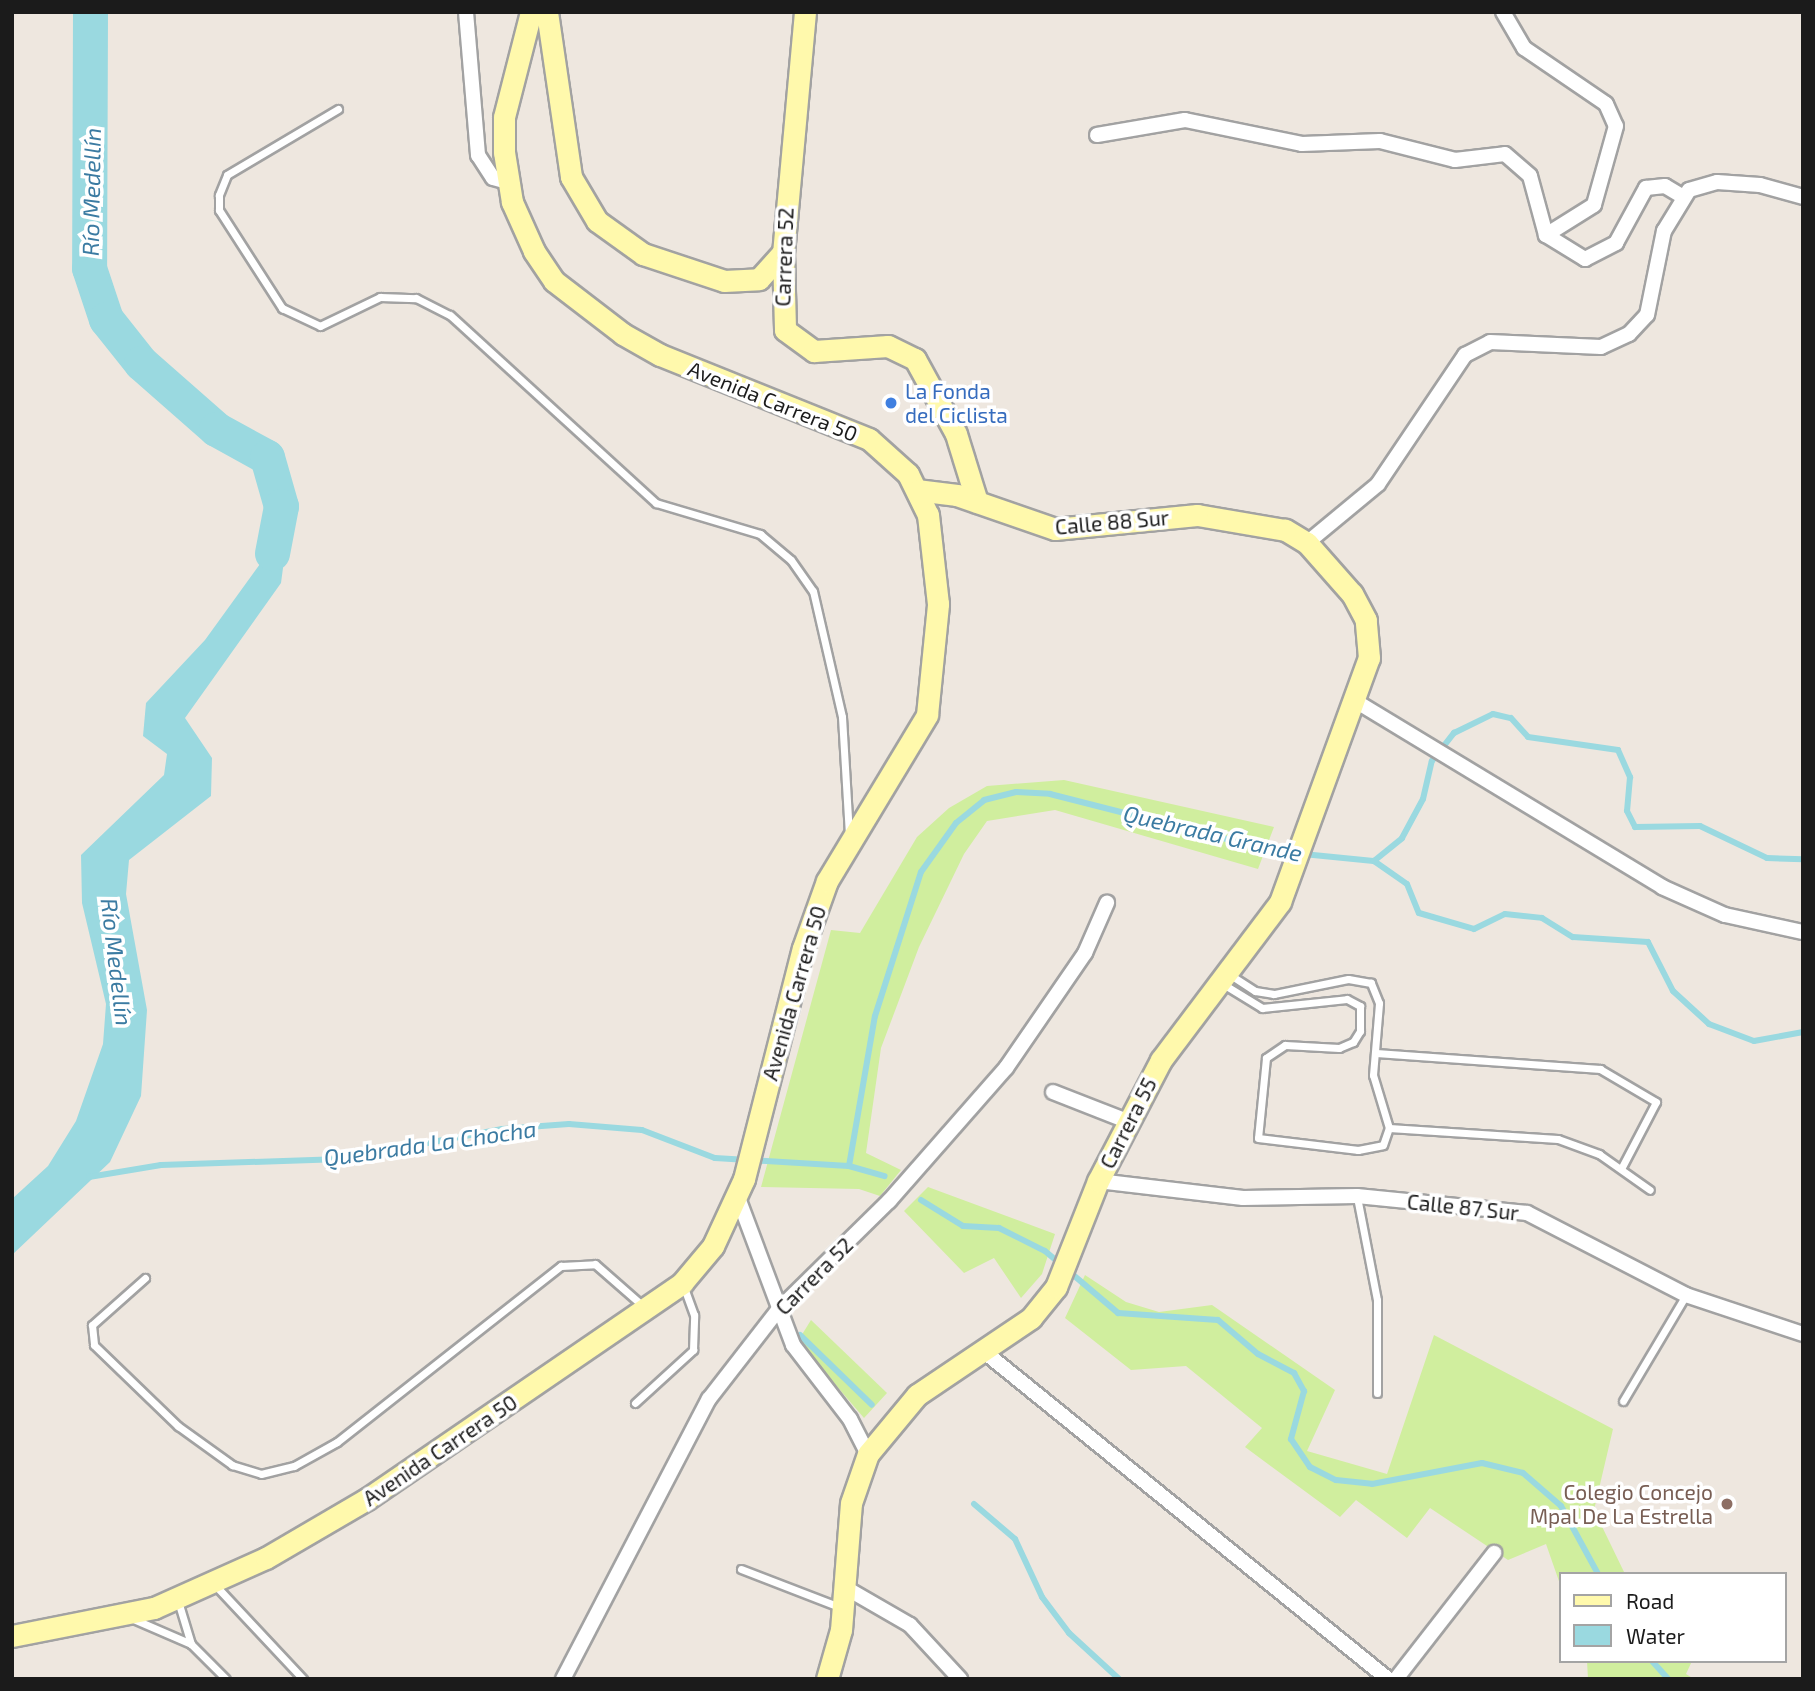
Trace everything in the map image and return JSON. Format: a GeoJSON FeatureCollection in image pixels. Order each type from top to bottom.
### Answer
{"type":"FeatureCollection","features":[{"type":"Feature","properties":{"kind":"street"},"geometry":{"type":"LineString","coordinates":[[466,12],[478,155],[493,178],[508,182]]}},
{"type":"Feature","properties":{"kind":"street","name":"Avenida Carrera 50"},"geometry":{"type":"LineString","coordinates":[[12,1636],[127,1616],[177,1600],[214,1584],[367,1499],[647,1310],[682,1283],[713,1246],[741,1187],[814,914],[849,841],[911,751],[934,688],[938,604],[928,515],[918,490],[869,439],[660,355],[587,310],[534,251],[508,182],[504,117],[531,12]]}},
{"type":"Feature","properties":{"kind":"street"},"geometry":{"type":"LineString","coordinates":[[547,12],[571,177],[597,220],[643,254],[724,281],[758,279],[783,253]]}},
{"type":"Feature","properties":{"kind":"street","name":"Carrera 52"},"geometry":{"type":"LineString","coordinates":[[805,12],[783,253],[782,316],[791,339],[814,351],[888,346],[915,359],[957,434],[976,502]]}},
{"type":"Feature","properties":{"kind":"street"},"geometry":{"type":"LineString","coordinates":[[1503,12],[1524,48],[1606,104],[1616,126],[1594,205],[1546,235]]}},
{"type":"Feature","properties":{"kind":"street"},"geometry":{"type":"LineString","coordinates":[[1097,135],[1185,120],[1302,144],[1380,141],[1455,160],[1505,154],[1530,176],[1546,235],[1576,258],[1594,258],[1616,243],[1646,188],[1665,187],[1683,197]]}},
{"type":"Feature","properties":{"kind":"street"},"geometry":{"type":"LineString","coordinates":[[1307,543],[1378,484],[1465,355],[1490,342],[1601,347],[1629,334],[1647,314],[1664,231],[1683,197],[1717,182],[1803,197]]}},
{"type":"Feature","properties":{"kind":"street","name":"Calle 88 Sur"},"geometry":{"type":"LineString","coordinates":[[918,490],[976,502],[1040,527],[1197,515],[1259,522],[1307,543]]}},
{"type":"Feature","properties":{"kind":"street","name":"Carrera 55"},"geometry":{"type":"LineString","coordinates":[[827,1679],[844,1610],[851,1503],[868,1454],[917,1395],[1031,1318],[1056,1287],[1098,1181],[1161,1060],[1292,877],[1357,702],[1369,659],[1366,620],[1336,572],[1307,543]]}},
{"type":"Feature","properties":{"kind":"street"},"geometry":{"type":"LineString","coordinates":[[1357,702],[1662,887],[1725,915],[1803,932]]}},
{"type":"Feature","properties":{"kind":"street","name":"Carrera 52"},"geometry":{"type":"LineString","coordinates":[[563,1679],[688,1429],[778,1310],[889,1201],[1006,1068],[1084,953],[1107,903]]}},
{"type":"Feature","properties":{"kind":"street"},"geometry":{"type":"LineString","coordinates":[[1054,1092],[1127,1121]]}},
{"type":"Feature","properties":{"kind":"street","name":"Calle 87 Sur"},"geometry":{"type":"LineString","coordinates":[[1098,1181],[1243,1198],[1357,1196],[1527,1213],[1686,1295],[1803,1334]]}},
{"type":"Feature","properties":{"kind":"street"},"geometry":{"type":"LineString","coordinates":[[741,1187],[778,1310],[804,1365],[850,1419],[868,1454]]}},
{"type":"Feature","properties":{"kind":"street"},"geometry":{"type":"LineString","coordinates":[[982,1350],[1388,1679]]}},
{"type":"Feature","properties":{"kind":"street"},"geometry":{"type":"LineString","coordinates":[[1396,1679],[1494,1553]]}},
{"type":"Feature","properties":{"kind":"street"},"geometry":{"type":"LineString","coordinates":[[846,1588],[910,1625],[960,1679]]}},
{"type":"Feature","properties":{"kind":"lane"},"geometry":{"type":"LineString","coordinates":[[338,109],[227,175],[219,195],[219,210],[282,308],[320,326],[380,297],[416,298],[450,315],[656,503],[760,534],[790,560],[813,591],[842,716],[849,841]]}},
{"type":"Feature","properties":{"kind":"lane"},"geometry":{"type":"LineString","coordinates":[[1223,976],[1255,991],[1274,994],[1348,979],[1371,983],[1379,1003],[1376,1093],[1389,1128],[1383,1145],[1371,1149],[1258,1139],[1266,1058],[1285,1045],[1339,1048],[1353,1042],[1360,1031],[1360,1006],[1347,999],[1262,1008],[1223,976]]}},
{"type":"Feature","properties":{"kind":"lane"},"geometry":{"type":"LineString","coordinates":[[1376,1053],[1600,1069],[1656,1101],[1622,1167]]}},
{"type":"Feature","properties":{"kind":"lane"},"geometry":{"type":"LineString","coordinates":[[1389,1128],[1537,1135],[1579,1145],[1622,1167],[1650,1190]]}},
{"type":"Feature","properties":{"kind":"lane"},"geometry":{"type":"LineString","coordinates":[[1357,1196],[1377,1300],[1377,1392]]}},
{"type":"Feature","properties":{"kind":"lane"},"geometry":{"type":"LineString","coordinates":[[145,1278],[92,1325],[94,1345],[178,1426],[232,1465],[261,1474],[294,1466],[337,1441],[561,1266],[595,1264],[647,1310]]}},
{"type":"Feature","properties":{"kind":"lane"},"geometry":{"type":"LineString","coordinates":[[635,1403],[693,1350],[695,1315],[682,1283]]}},
{"type":"Feature","properties":{"kind":"lane"},"geometry":{"type":"LineString","coordinates":[[1623,1401],[1686,1295]]}},
{"type":"Feature","properties":{"kind":"lane"},"geometry":{"type":"LineString","coordinates":[[741,1569],[844,1610]]}},
{"type":"Feature","properties":{"kind":"lane"},"geometry":{"type":"LineString","coordinates":[[214,1584],[303,1679]]}},
{"type":"Feature","properties":{"kind":"lane"},"geometry":{"type":"LineString","coordinates":[[177,1600],[191,1644]]}},
{"type":"Feature","properties":{"kind":"lane"},"geometry":{"type":"LineString","coordinates":[[127,1616],[191,1644],[226,1679]]}},
{"type":"Feature","properties":{"kind":"green space"},"geometry":{"type":"Polygon","coordinates":[[[1064,780],[1274,827],[1258,869],[1055,810],[987,821],[964,854],[919,947],[881,1048],[866,1153],[901,1170],[880,1196],[859,1189],[761,1187],[831,930],[860,933],[917,837],[949,808],[987,786],[1064,780]]]}},
{"type":"Feature","properties":{"kind":"green space"},"geometry":{"type":"Polygon","coordinates":[[[928,1187],[1055,1234],[1042,1274],[1021,1298],[994,1258],[964,1273],[904,1211],[928,1187]]]}},
{"type":"Feature","properties":{"kind":"green space"},"geometry":{"type":"Polygon","coordinates":[[[1085,1275],[1126,1302],[1159,1312],[1212,1305],[1335,1390],[1307,1451],[1387,1474],[1434,1335],[1613,1429],[1594,1510],[1624,1572],[1560,1572],[1560,1584],[1546,1544],[1508,1560],[1430,1508],[1407,1538],[1356,1500],[1340,1517],[1245,1447],[1262,1428],[1186,1366],[1131,1370],[1065,1318],[1085,1275]]]}},
{"type":"Feature","properties":{"kind":"green space"},"geometry":{"type":"Polygon","coordinates":[[[811,1320],[887,1393],[864,1418],[798,1341],[811,1320]]]}},
{"type":"Feature","properties":{"kind":"green space"},"geometry":{"type":"Polygon","coordinates":[[[1587,1663],[1691,1663],[1686,1674],[1694,1679],[1588,1679],[1587,1663]]]}},
{"type":"Feature","properties":{"kind":"water"},"geometry":{"type":"Polygon","coordinates":[[[267,502],[291,508],[281,583],[185,718],[212,758],[211,796],[129,860],[126,894],[147,1010],[141,1096],[110,1162],[12,1255],[12,1199],[48,1166],[76,1121],[103,1044],[106,1004],[82,903],[81,855],[164,775],[167,754],[143,736],[146,703],[205,640],[260,564],[267,502]]]}},
{"type":"Feature","properties":{"kind":"waterway","name":"Río Medellín"},"geometry":{"type":"LineString","coordinates":[[90,12],[89,268],[106,319],[141,363],[216,429],[267,457],[281,506],[272,553]]}},
{"type":"Feature","properties":{"kind":"waterway"},"geometry":{"type":"LineString","coordinates":[[1374,861],[1402,838],[1423,799],[1432,761],[1454,733],[1493,714],[1511,718],[1528,737],[1618,750],[1630,777],[1627,811],[1635,827],[1700,826],[1767,858],[1803,859]]}},
{"type":"Feature","properties":{"kind":"waterway","name":"Quebrada Grande"},"geometry":{"type":"LineString","coordinates":[[849,1166],[875,1016],[921,872],[956,823],[984,800],[1016,792],[1050,794],[1273,851],[1374,861],[1407,884],[1419,913],[1474,929],[1505,914],[1542,918],[1573,937],[1648,942],[1673,991],[1709,1024],[1754,1041],[1803,1032]]}},
{"type":"Feature","properties":{"kind":"waterway","name":"Quebrada La Chocha"},"geometry":{"type":"LineString","coordinates":[[89,1177],[161,1165],[342,1159],[502,1129],[569,1124],[642,1130],[715,1158],[849,1166],[885,1176]]}},
{"type":"Feature","properties":{"kind":"waterway"},"geometry":{"type":"LineString","coordinates":[[921,1200],[963,1226],[999,1228],[1045,1251],[1118,1313],[1218,1320],[1258,1354],[1294,1373],[1304,1391],[1291,1439],[1310,1467],[1336,1480],[1372,1484],[1482,1463],[1523,1473],[1561,1506],[1597,1572]]}},
{"type":"Feature","properties":{"kind":"waterway","name":"Quebrada La Chocha"},"geometry":{"type":"LineString","coordinates":[[800,1335],[872,1405]]}},
{"type":"Feature","properties":{"kind":"waterway","name":"Quebrada La Chocha"},"geometry":{"type":"LineString","coordinates":[[974,1504],[1015,1539],[1042,1597],[1069,1633],[1119,1679]]}},
{"type":"Feature","properties":{"kind":"waterway"},"geometry":{"type":"LineString","coordinates":[[1654,1663],[1668,1679]]}},
{"type":"Feature","properties":{"kind":"place","name":"La Fonda del Ciclista"},"geometry":{"type":"Point","coordinates":[891,403]}},
{"type":"Feature","properties":{"kind":"place","name":"Colegio Concejo Mpal De La Estrella"},"geometry":{"type":"Point","coordinates":[1727,1504]}}]}
